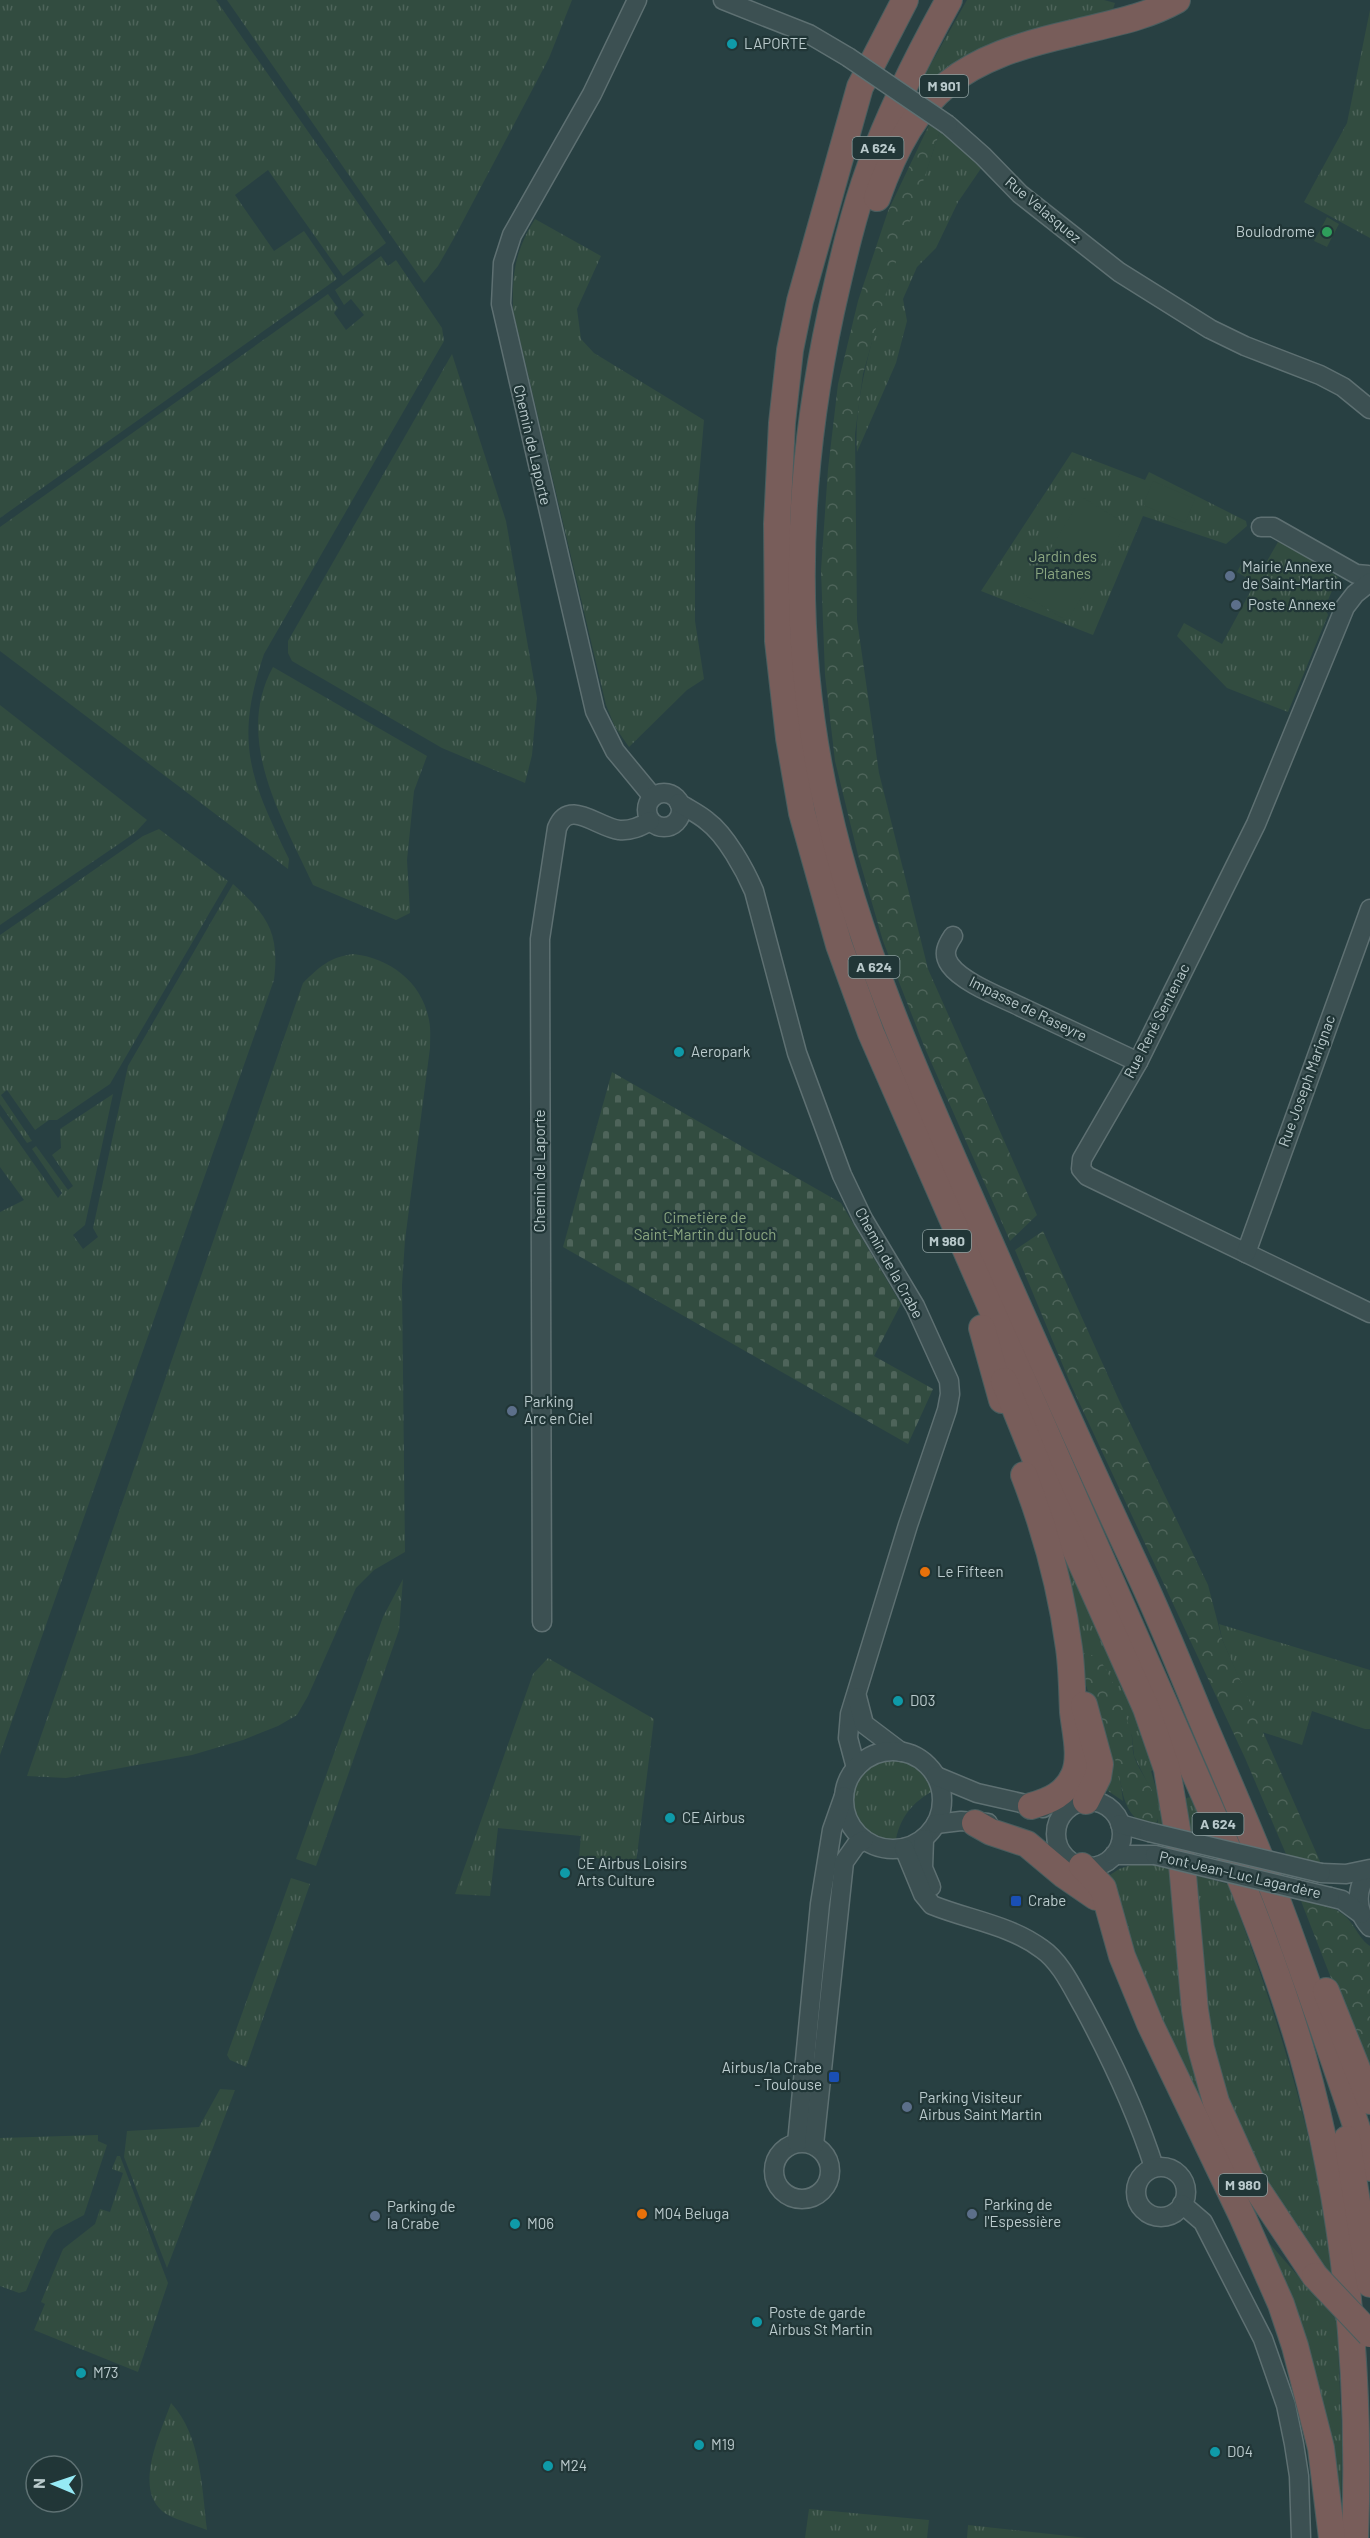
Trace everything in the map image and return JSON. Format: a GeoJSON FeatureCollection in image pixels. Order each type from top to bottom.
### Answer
{"type":"FeatureCollection","features":[{"type":"Feature","properties":{"kind":"highway","name":"A 624"},"geometry":{"type":"LineString","coordinates":[[905,0],[860,87],[824,210],[800,301],[790,350],[782,423],[777,524],[778,641],[782,687],[802,813],[839,945],[871,1033],[1224,1840],[1252,1906],[1293,2024],[1327,2156],[1346,2272],[1356,2411],[1354,2538]]}},
{"type":"Feature","properties":{"kind":"highway","name":"A 624"},"geometry":{"type":"LineString","coordinates":[[824,210],[853,153],[880,85],[925,0]]}},
{"type":"Feature","properties":{"kind":"highway","name":"A 624"},"geometry":{"type":"LineString","coordinates":[[949,0],[920,52],[871,164],[850,228],[832,307],[810,428],[802,526],[802,603],[813,729],[825,799],[846,881],[875,971],[924,1094],[1093,1476],[1143,1581],[1236,1800],[1295,1947],[1316,2009],[1351,2160],[1370,2284]]}},
{"type":"Feature","properties":{"kind":"highway","name":"M 901"},"geometry":{"type":"LineString","coordinates":[[832,307],[864,236],[885,176],[912,123],[930,98],[951,80],[973,66],[1016,48],[1149,14],[1177,0]]}},
{"type":"Feature","properties":{"kind":"highway","name":"M 980"},"geometry":{"type":"LineString","coordinates":[[922,1152],[938,1218],[981,1328],[1042,1475],[1146,1708],[1162,1752],[1177,1819],[1195,2010],[1201,2048],[1216,2102],[1251,2180],[1315,2276]]}},
{"type":"Feature","properties":{"kind":"highway"},"geometry":{"type":"LineString","coordinates":[[981,1328],[1020,1464],[1052,1554],[1069,1650],[1100,1764],[1098,1777],[1077,1804]]}},
{"type":"Feature","properties":{"kind":"highway"},"geometry":{"type":"LineString","coordinates":[[1031,1806],[1058,1795],[1069,1784],[1075,1772],[1077,1756],[1069,1650]]}},
{"type":"Feature","properties":{"kind":"highway"},"geometry":{"type":"LineString","coordinates":[[1236,1800],[1309,1951],[1370,2101]]}},
{"type":"Feature","properties":{"kind":"highway"},"geometry":{"type":"LineString","coordinates":[[975,1823],[992,1832],[1028,1844],[1064,1875],[1095,1895],[1110,1916]]}},
{"type":"Feature","properties":{"kind":"highway"},"geometry":{"type":"LineString","coordinates":[[1082,1866],[1104,1888],[1110,1916],[1133,1984],[1180,2088],[1244,2218],[1281,2304],[1295,2346],[1321,2448],[1332,2538]]}},
{"type":"Feature","properties":{"kind":"highway"},"geometry":{"type":"LineString","coordinates":[[1316,2009],[1370,2168]]}},
{"type":"Feature","properties":{"kind":"highway","name":"M 980"},"geometry":{"type":"LineString","coordinates":[[1180,2088],[1255,2202],[1315,2276],[1370,2334]]}},
{"type":"Feature","properties":{"kind":"street","name":"Chemin de Laporte"},"geometry":{"type":"LineString","coordinates":[[637,0],[592,94],[512,235],[503,263],[501,304],[595,711],[615,751],[653,797]]}},
{"type":"Feature","properties":{"kind":"street","name":"Chemin de Laporte"},"geometry":{"type":"LineString","coordinates":[[592,94],[617,60],[648,0]]}},
{"type":"Feature","properties":{"kind":"street","name":"Rue Velasquez"},"geometry":{"type":"LineString","coordinates":[[723,0],[809,34],[848,57],[948,125],[983,156],[1020,194],[1119,272],[1210,329],[1343,387],[1370,409]]}},
{"type":"Feature","properties":{"kind":"street"},"geometry":{"type":"LineString","coordinates":[[1261,527],[1273,527],[1356,574],[1370,576]]}},
{"type":"Feature","properties":{"kind":"street","name":"Rue René Sentenac"},"geometry":{"type":"LineString","coordinates":[[1370,576],[1345,607],[1256,824],[1138,1062],[1082,1159],[1081,1169],[1087,1176],[1370,1312]]}},
{"type":"Feature","properties":{"kind":"street"},"geometry":{"type":"LineString","coordinates":[[650,821],[647,808],[653,797],[665,793],[673,796],[679,803],[680,813],[676,823]]}},
{"type":"Feature","properties":{"kind":"street","name":"Chemin de la Crabe"},"geometry":{"type":"LineString","coordinates":[[679,803],[710,823],[736,855],[754,891],[797,1053],[842,1175],[863,1219],[915,1306],[949,1382],[950,1394],[947,1410],[905,1535],[850,1714],[848,1738],[856,1768]]}},
{"type":"Feature","properties":{"kind":"street","name":"Chemin de Laporte"},"geometry":{"type":"LineString","coordinates":[[542,1622],[540,939],[547,886],[557,828],[560,820],[566,815],[573,813],[619,830],[638,828],[650,821],[659,827],[676,823]]}},
{"type":"Feature","properties":{"kind":"street","name":"Chemin de la Crabe"},"geometry":{"type":"LineString","coordinates":[[676,823],[695,823],[721,837]]}},
{"type":"Feature","properties":{"kind":"street","name":"Rue Joseph Marignac"},"geometry":{"type":"LineString","coordinates":[[1246,1253],[1370,909]]}},
{"type":"Feature","properties":{"kind":"street","name":"Impasse de Raseyre"},"geometry":{"type":"LineString","coordinates":[[953,936],[945,947],[946,955],[949,964],[960,975],[1000,997],[1138,1062]]}},
{"type":"Feature","properties":{"kind":"street"},"geometry":{"type":"LineString","coordinates":[[856,1696],[864,1724],[901,1752],[921,1760],[936,1776],[977,1793],[1031,1806],[1097,1802],[1107,1806],[1120,1824],[1122,1837],[1114,1854],[1100,1865],[1082,1866],[1073,1862],[1060,1850],[1019,1830],[994,1824],[961,1821],[936,1824]]}},
{"type":"Feature","properties":{"kind":"street"},"geometry":{"type":"LineString","coordinates":[[864,1840],[856,1845],[844,1862],[806,2144],[820,1904],[832,1830],[846,1785],[856,1768],[877,1754],[901,1752]]}},
{"type":"Feature","properties":{"kind":"street"},"geometry":{"type":"LineString","coordinates":[[844,1796],[846,1816],[850,1825],[864,1840],[883,1849],[904,1848],[924,1839],[936,1824],[942,1798],[936,1776]]}},
{"type":"Feature","properties":{"kind":"street"},"geometry":{"type":"LineString","coordinates":[[1060,1850],[1056,1836],[1058,1825],[1077,1804]]}},
{"type":"Feature","properties":{"kind":"street","name":"Pont Jean-Luc Lagardère"},"geometry":{"type":"LineString","coordinates":[[1120,1824],[1321,1873],[1338,1874],[1370,1870]]}},
{"type":"Feature","properties":{"kind":"street"},"geometry":{"type":"LineString","coordinates":[[924,1839],[924,1868],[933,1890],[947,1911]]}},
{"type":"Feature","properties":{"kind":"street"},"geometry":{"type":"LineString","coordinates":[[904,1848],[923,1894],[932,1905],[1021,1935],[1044,1950],[1062,1972],[1112,2060],[1141,2126],[1154,2167]]}},
{"type":"Feature","properties":{"kind":"street","name":"Pont Jean-Luc Lagardère"},"geometry":{"type":"LineString","coordinates":[[1114,1854],[1155,1855],[1342,1900],[1366,1920]]}},
{"type":"Feature","properties":{"kind":"street"},"geometry":{"type":"LineString","coordinates":[[1366,1920],[1360,1889],[1370,1870]]}},
{"type":"Feature","properties":{"kind":"street"},"geometry":{"type":"LineString","coordinates":[[1154,2167],[1170,2168],[1182,2179],[1185,2187],[1182,2204],[1178,2210],[1164,2216],[1149,2214],[1140,2206],[1137,2199],[1137,2183],[1141,2176],[1154,2167]]}},
{"type":"Feature","properties":{"kind":"street"},"geometry":{"type":"LineString","coordinates":[[1182,2204],[1203,2223],[1263,2338],[1286,2405],[1294,2444],[1299,2476],[1301,2538]]}},
{"type":"Feature","properties":{"kind":"green space"},"geometry":{"type":"Polygon","coordinates":[[[0,0],[216,0],[386,243],[343,276],[268,170],[235,195],[274,251],[304,231],[337,279],[0,518],[0,0]]]}},
{"type":"Feature","properties":{"kind":"green space"},"geometry":{"type":"Polygon","coordinates":[[[227,0],[572,0],[549,58],[454,238],[438,266],[424,283],[227,0]]]}},
{"type":"Feature","properties":{"kind":"green space"},"geometry":{"type":"Polygon","coordinates":[[[967,0],[1104,0],[1115,3],[1111,15],[921,92],[918,87],[967,0]]]}},
{"type":"Feature","properties":{"kind":"green space"},"geometry":{"type":"Polygon","coordinates":[[[1370,10],[1370,238],[1304,202],[1347,123],[1370,10]]]}},
{"type":"Feature","properties":{"kind":"green space"},"geometry":{"type":"Polygon","coordinates":[[[929,125],[940,131],[887,289],[863,374],[855,434],[857,620],[879,773],[928,969],[1037,1215],[1010,1241],[924,1046],[883,941],[858,855],[835,761],[825,675],[821,570],[828,469],[838,384],[858,301],[888,211],[929,125]]]}},
{"type":"Feature","properties":{"kind":"green space"},"geometry":{"type":"Polygon","coordinates":[[[940,131],[982,167],[958,202],[936,248],[917,267],[903,299],[907,321],[896,363],[857,452],[859,404],[872,341],[898,252],[940,131]]]}},
{"type":"Feature","properties":{"kind":"green space","name":"Boulodrome"},"geometry":{"type":"Polygon","coordinates":[[[1327,217],[1339,224],[1327,247],[1314,241],[1327,217]]]}},
{"type":"Feature","properties":{"kind":"green space"},"geometry":{"type":"Polygon","coordinates":[[[535,219],[601,256],[577,309],[581,339],[594,353],[704,420],[695,524],[695,621],[704,679],[687,690],[629,747],[615,727],[606,705],[513,310],[516,263],[523,242],[535,219]]]}},
{"type":"Feature","properties":{"kind":"green space"},"geometry":{"type":"Polygon","coordinates":[[[381,256],[388,266],[396,260],[442,328],[444,341],[264,654],[255,685],[248,737],[256,782],[289,859],[288,869],[0,651],[0,527],[328,294],[338,308],[334,313],[346,330],[364,315],[351,299],[344,305],[335,290],[381,256]]]}},
{"type":"Feature","properties":{"kind":"green space"},"geometry":{"type":"Polygon","coordinates":[[[452,354],[506,521],[537,698],[532,755],[525,783],[442,748],[292,661],[288,653],[288,641],[452,354]]]}},
{"type":"Feature","properties":{"kind":"green space","name":"Jardin des Platanes"},"geometry":{"type":"Polygon","coordinates":[[[1072,452],[1145,480],[1149,472],[1246,521],[1247,526],[1226,544],[1143,516],[1093,635],[981,591],[1072,452]]]}},
{"type":"Feature","properties":{"kind":"green space"},"geometry":{"type":"Polygon","coordinates":[[[1153,481],[1195,499],[1185,523],[1143,505],[1153,481]]]}},
{"type":"Feature","properties":{"kind":"green space"},"geometry":{"type":"Polygon","coordinates":[[[1082,497],[1126,524],[1067,621],[1023,594],[1082,497]]]}},
{"type":"Feature","properties":{"kind":"green space"},"geometry":{"type":"Polygon","coordinates":[[[1278,542],[1290,545],[1338,577],[1325,607],[1328,615],[1288,712],[1227,688],[1177,636],[1184,623],[1222,644],[1255,583],[1237,572],[1244,559],[1263,568],[1278,542]]]}},
{"type":"Feature","properties":{"kind":"green space"},"geometry":{"type":"Polygon","coordinates":[[[273,667],[427,756],[414,791],[407,860],[410,913],[396,920],[313,885],[277,806],[260,751],[258,723],[262,695],[273,667]]]}},
{"type":"Feature","properties":{"kind":"green space"},"geometry":{"type":"Polygon","coordinates":[[[0,705],[147,820],[135,833],[0,925],[0,705]]]}},
{"type":"Feature","properties":{"kind":"green space"},"geometry":{"type":"Polygon","coordinates":[[[159,829],[228,881],[110,1084],[57,1120],[49,1120],[35,1130],[7,1090],[1,1095],[32,1141],[27,1143],[0,1104],[0,935],[143,836],[159,829]]]}},
{"type":"Feature","properties":{"kind":"green space"},"geometry":{"type":"Polygon","coordinates":[[[233,884],[255,905],[269,926],[275,949],[274,980],[0,1755],[0,1212],[24,1200],[0,1167],[0,1116],[58,1198],[62,1193],[32,1149],[36,1146],[68,1190],[73,1186],[52,1155],[61,1148],[60,1129],[113,1094],[85,1225],[73,1235],[83,1249],[98,1237],[93,1228],[128,1066],[233,884]]]}},
{"type":"Feature","properties":{"kind":"green space"},"geometry":{"type":"Polygon","coordinates":[[[353,954],[380,961],[412,983],[425,1006],[430,1027],[430,1048],[405,1240],[402,1285],[405,1552],[374,1570],[356,1588],[308,1696],[297,1715],[278,1726],[243,1740],[192,1755],[66,1778],[27,1776],[303,983],[325,964],[353,954]]]}},
{"type":"Feature","properties":{"kind":"green space","name":"Cimetière de Saint-Martin du Touch"},"geometry":{"type":"Polygon","coordinates":[[[612,1072],[841,1203],[901,1304],[874,1356],[933,1389],[908,1444],[563,1247],[612,1072]]]}},
{"type":"Feature","properties":{"kind":"green space"},"geometry":{"type":"Polygon","coordinates":[[[1043,1231],[1119,1400],[1208,1585],[1222,1639],[1323,1868],[1289,1861],[1245,1758],[1071,1385],[1015,1250],[1043,1231]]]}},
{"type":"Feature","properties":{"kind":"green space"},"geometry":{"type":"Polygon","coordinates":[[[1060,1536],[1099,1623],[1157,1768],[1151,1771],[1157,1792],[1163,1792],[1170,1832],[1154,1827],[1158,1822],[1158,1814],[1154,1796],[1134,1756],[1132,1736],[1075,1651],[1060,1536]]]}},
{"type":"Feature","properties":{"kind":"green space"},"geometry":{"type":"Polygon","coordinates":[[[403,1579],[399,1630],[316,1866],[296,1859],[383,1617],[403,1579]]]}},
{"type":"Feature","properties":{"kind":"green space"},"geometry":{"type":"Polygon","coordinates":[[[1219,1624],[1370,1670],[1370,1729],[1312,1711],[1302,1745],[1262,1732],[1222,1639],[1219,1624]]]}},
{"type":"Feature","properties":{"kind":"green space"},"geometry":{"type":"Polygon","coordinates":[[[1075,1651],[1097,1658],[1113,1683],[1130,1730],[1134,1756],[1156,1801],[1158,1819],[1154,1827],[1140,1821],[1125,1802],[1116,1763],[1112,1751],[1104,1741],[1075,1651]]]}},
{"type":"Feature","properties":{"kind":"green space"},"geometry":{"type":"Polygon","coordinates":[[[548,1658],[654,1719],[636,1863],[579,1856],[581,1836],[498,1828],[490,1896],[455,1894],[533,1674],[548,1658]]]}},
{"type":"Feature","properties":{"kind":"green space"},"geometry":{"type":"Polygon","coordinates":[[[1104,1741],[1116,1761],[1123,1801],[1105,1789],[1104,1741]]]}},
{"type":"Feature","properties":{"kind":"green space"},"geometry":{"type":"Polygon","coordinates":[[[896,1759],[909,1764],[918,1771],[933,1791],[909,1810],[901,1823],[896,1839],[893,1840],[874,1834],[861,1825],[854,1812],[852,1798],[855,1784],[863,1772],[877,1763],[896,1759]]]}},
{"type":"Feature","properties":{"kind":"green space"},"geometry":{"type":"Polygon","coordinates":[[[1190,1797],[1209,1841],[1186,1835],[1181,1800],[1190,1797]]]}},
{"type":"Feature","properties":{"kind":"green space"},"geometry":{"type":"Polygon","coordinates":[[[1134,1864],[1151,1864],[1174,1869],[1208,2115],[1158,2013],[1107,1877],[1119,1869],[1134,1864]]]}},
{"type":"Feature","properties":{"kind":"green space"},"geometry":{"type":"Polygon","coordinates":[[[1191,1874],[1228,1884],[1263,1981],[1279,2029],[1306,2128],[1317,2178],[1333,2280],[1272,2204],[1210,2062],[1191,1874]]]}},
{"type":"Feature","properties":{"kind":"green space"},"geometry":{"type":"Polygon","coordinates":[[[291,1878],[310,1884],[246,2067],[230,2060],[227,2055],[291,1878]]]}},
{"type":"Feature","properties":{"kind":"green space"},"geometry":{"type":"Polygon","coordinates":[[[1301,1901],[1330,1907],[1342,1913],[1370,1946],[1370,2078],[1301,1901]]]}},
{"type":"Feature","properties":{"kind":"green space"},"geometry":{"type":"Polygon","coordinates":[[[220,2089],[235,2090],[167,2268],[124,2157],[127,2131],[199,2127],[220,2089]]]}},
{"type":"Feature","properties":{"kind":"green space"},"geometry":{"type":"Polygon","coordinates":[[[98,2135],[98,2141],[107,2145],[84,2215],[54,2231],[47,2241],[26,2291],[19,2293],[0,2286],[0,2138],[98,2135]]]}},
{"type":"Feature","properties":{"kind":"green space"},"geometry":{"type":"Polygon","coordinates":[[[117,2156],[120,2156],[168,2283],[138,2372],[34,2330],[45,2304],[41,2302],[63,2249],[95,2224],[100,2209],[110,2212],[123,2173],[112,2169],[117,2156]]]}},
{"type":"Feature","properties":{"kind":"green space"},"geometry":{"type":"Polygon","coordinates":[[[1270,2244],[1337,2320],[1342,2443],[1341,2512],[1264,2247],[1270,2244]]]}},
{"type":"Feature","properties":{"kind":"green space"},"geometry":{"type":"Polygon","coordinates":[[[171,2403],[189,2430],[194,2446],[207,2530],[168,2515],[157,2505],[151,2492],[152,2462],[171,2403]]]}},
{"type":"Feature","properties":{"kind":"green space"},"geometry":{"type":"Polygon","coordinates":[[[809,2509],[929,2520],[927,2538],[805,2538],[809,2509]]]}},
{"type":"Feature","properties":{"kind":"green space"},"geometry":{"type":"Polygon","coordinates":[[[968,2525],[1087,2538],[967,2538],[968,2525]]]}},
{"type":"Feature","properties":{"kind":"place","name":"LAPORTE"},"geometry":{"type":"Point","coordinates":[732,44]}},
{"type":"Feature","properties":{"kind":"place","name":"Boulodrome"},"geometry":{"type":"Point","coordinates":[1327,232]}},
{"type":"Feature","properties":{"kind":"place","name":"Mairie Annexe de Saint-Martin"},"geometry":{"type":"Point","coordinates":[1230,576]}},
{"type":"Feature","properties":{"kind":"place","name":"Poste Annexe"},"geometry":{"type":"Point","coordinates":[1236,605]}},
{"type":"Feature","properties":{"kind":"place","name":"Aeropark"},"geometry":{"type":"Point","coordinates":[679,1052]}},
{"type":"Feature","properties":{"kind":"place","name":"Parking Arc en Ciel"},"geometry":{"type":"Point","coordinates":[512,1411]}},
{"type":"Feature","properties":{"kind":"place","name":"Le Fifteen"},"geometry":{"type":"Point","coordinates":[925,1572]}},
{"type":"Feature","properties":{"kind":"place","name":"D03"},"geometry":{"type":"Point","coordinates":[898,1701]}},
{"type":"Feature","properties":{"kind":"place","name":"CE Airbus"},"geometry":{"type":"Point","coordinates":[670,1818]}},
{"type":"Feature","properties":{"kind":"place","name":"CE Airbus Loisirs Arts Culture"},"geometry":{"type":"Point","coordinates":[565,1873]}},
{"type":"Feature","properties":{"kind":"place","name":"Crabe"},"geometry":{"type":"Point","coordinates":[1016,1901]}},
{"type":"Feature","properties":{"kind":"place","name":"Airbus/la Crabe - Toulouse"},"geometry":{"type":"Point","coordinates":[834,2077]}},
{"type":"Feature","properties":{"kind":"place","name":"Parking Visiteur Airbus Saint Martin"},"geometry":{"type":"Point","coordinates":[907,2107]}},
{"type":"Feature","properties":{"kind":"place","name":"M04 Beluga"},"geometry":{"type":"Point","coordinates":[642,2214]}},
{"type":"Feature","properties":{"kind":"place","name":"Parking de l'Espessière"},"geometry":{"type":"Point","coordinates":[972,2214]}},
{"type":"Feature","properties":{"kind":"place","name":"Parking de la Crabe"},"geometry":{"type":"Point","coordinates":[375,2216]}},
{"type":"Feature","properties":{"kind":"place","name":"M06"},"geometry":{"type":"Point","coordinates":[515,2224]}},
{"type":"Feature","properties":{"kind":"place","name":"Poste de garde Airbus St Martin"},"geometry":{"type":"Point","coordinates":[757,2322]}},
{"type":"Feature","properties":{"kind":"place","name":"M73"},"geometry":{"type":"Point","coordinates":[81,2373]}},
{"type":"Feature","properties":{"kind":"place","name":"M19"},"geometry":{"type":"Point","coordinates":[699,2445]}},
{"type":"Feature","properties":{"kind":"place","name":"D04"},"geometry":{"type":"Point","coordinates":[1215,2452]}},
{"type":"Feature","properties":{"kind":"place","name":"M24"},"geometry":{"type":"Point","coordinates":[548,2466]}}]}
